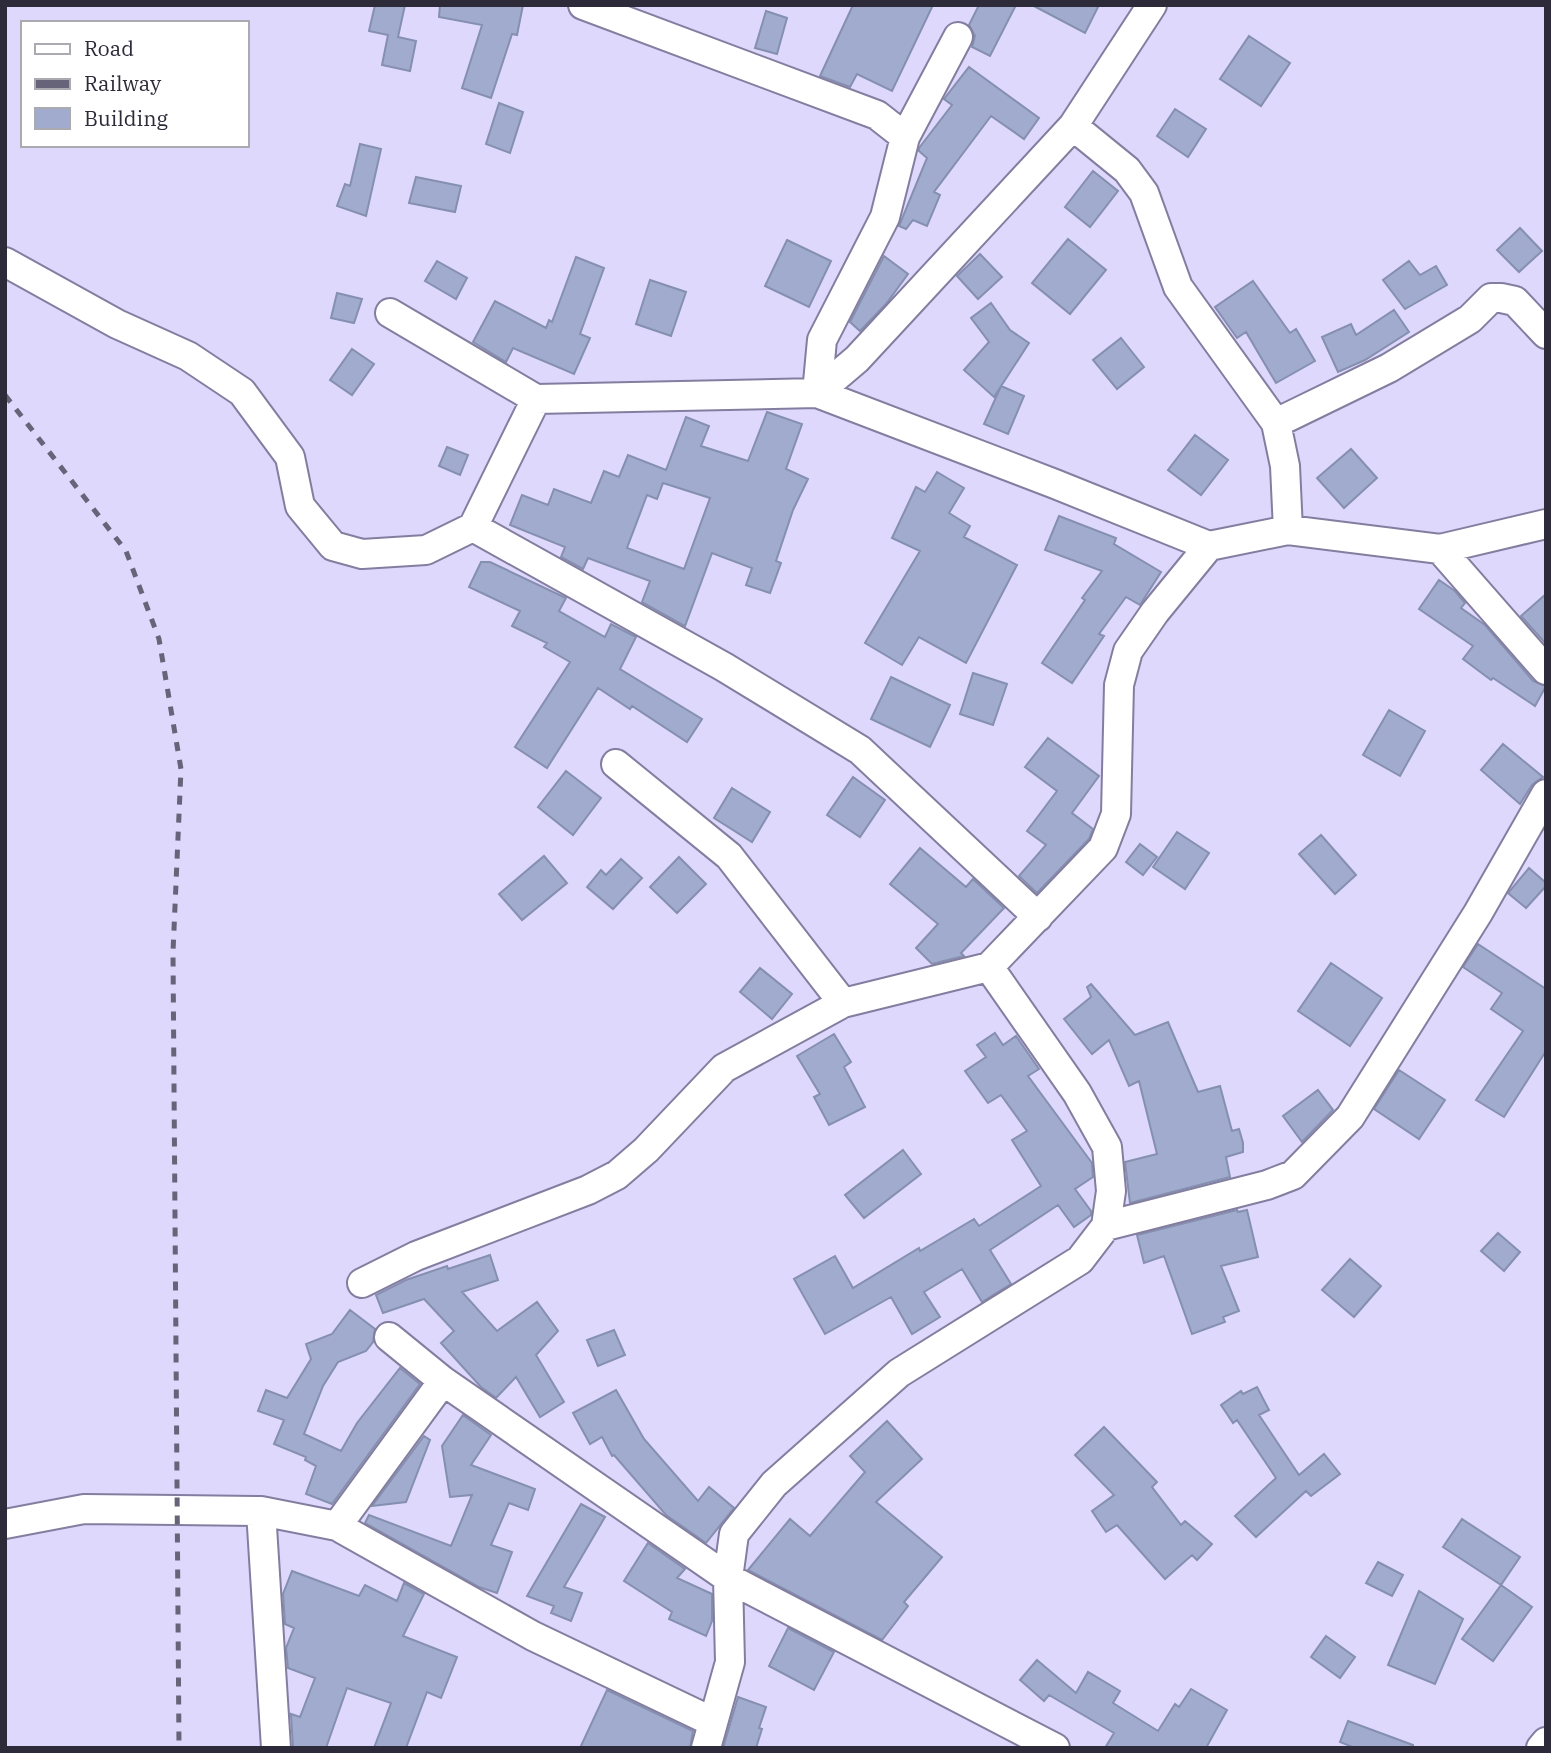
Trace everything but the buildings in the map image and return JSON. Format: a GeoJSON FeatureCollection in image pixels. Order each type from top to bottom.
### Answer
{"type":"FeatureCollection","features":[{"type":"Feature","properties":{"kind":"street"},"geometry":{"type":"LineString","coordinates":[[583,5],[877,115],[905,137]]}},
{"type":"Feature","properties":{"kind":"street"},"geometry":{"type":"LineString","coordinates":[[817,393],[857,359],[1073,126],[1152,5]]}},
{"type":"Feature","properties":{"kind":"street"},"geometry":{"type":"LineString","coordinates":[[817,393],[822,340],[886,217],[905,137],[958,37]]}},
{"type":"Feature","properties":{"kind":"street"},"geometry":{"type":"LineString","coordinates":[[1073,126],[1127,170],[1144,193],[1178,287],[1276,423],[1285,466],[1288,530]]}},
{"type":"Feature","properties":{"kind":"street"},"geometry":{"type":"LineString","coordinates":[[5,262],[117,324],[188,356],[242,392],[290,457],[300,506],[333,546],[362,554],[426,551],[472,527],[536,399]]}},
{"type":"Feature","properties":{"kind":"street"},"geometry":{"type":"LineString","coordinates":[[1276,423],[1389,368],[1470,319],[1491,299],[1515,301],[1546,334]]}},
{"type":"Feature","properties":{"kind":"street"},"geometry":{"type":"LineString","coordinates":[[390,313],[536,399],[817,393],[1209,546],[1288,530],[1440,550],[1546,524]]}},
{"type":"Feature","properties":{"kind":"street"},"geometry":{"type":"LineString","coordinates":[[472,527],[724,667],[860,750],[1038,917]]}},
{"type":"Feature","properties":{"kind":"street"},"geometry":{"type":"LineString","coordinates":[[362,1283],[416,1256],[588,1190],[617,1175],[646,1150],[724,1068],[843,1003],[989,967],[1103,848],[1115,814],[1119,685],[1128,652],[1155,612],[1209,546]]}},
{"type":"Feature","properties":{"kind":"street"},"geometry":{"type":"LineString","coordinates":[[1440,550],[1546,670]]}},
{"type":"Feature","properties":{"kind":"street"},"geometry":{"type":"LineString","coordinates":[[616,764],[729,856],[843,1003]]}},
{"type":"Feature","properties":{"kind":"street"},"geometry":{"type":"LineString","coordinates":[[1106,1226],[1267,1185],[1293,1175],[1350,1117],[1478,913],[1546,794]]}},
{"type":"Feature","properties":{"kind":"street"},"geometry":{"type":"LineString","coordinates":[[5,1524],[84,1509],[261,1511],[337,1526],[709,1735],[730,1662],[728,1578],[734,1534],[774,1484],[899,1373],[1080,1260],[1106,1226],[1111,1191],[1107,1147],[1077,1093],[989,967]]}},
{"type":"Feature","properties":{"kind":"street"},"geometry":{"type":"LineString","coordinates":[[389,1337],[443,1381],[728,1578],[1055,1748]]}},
{"type":"Feature","properties":{"kind":"street"},"geometry":{"type":"LineString","coordinates":[[337,1526],[443,1381]]}},
{"type":"Feature","properties":{"kind":"street"},"geometry":{"type":"LineString","coordinates":[[261,1511],[276,1748]]}},
{"type":"Feature","properties":{"kind":"street"},"geometry":{"type":"LineString","coordinates":[[1541,1748],[1546,1742]]}},
{"type":"Feature","properties":{"kind":"railway"},"geometry":{"type":"LineString","coordinates":[[5,395],[126,551],[159,639],[181,769],[173,952],[179,1748]]}}]}
